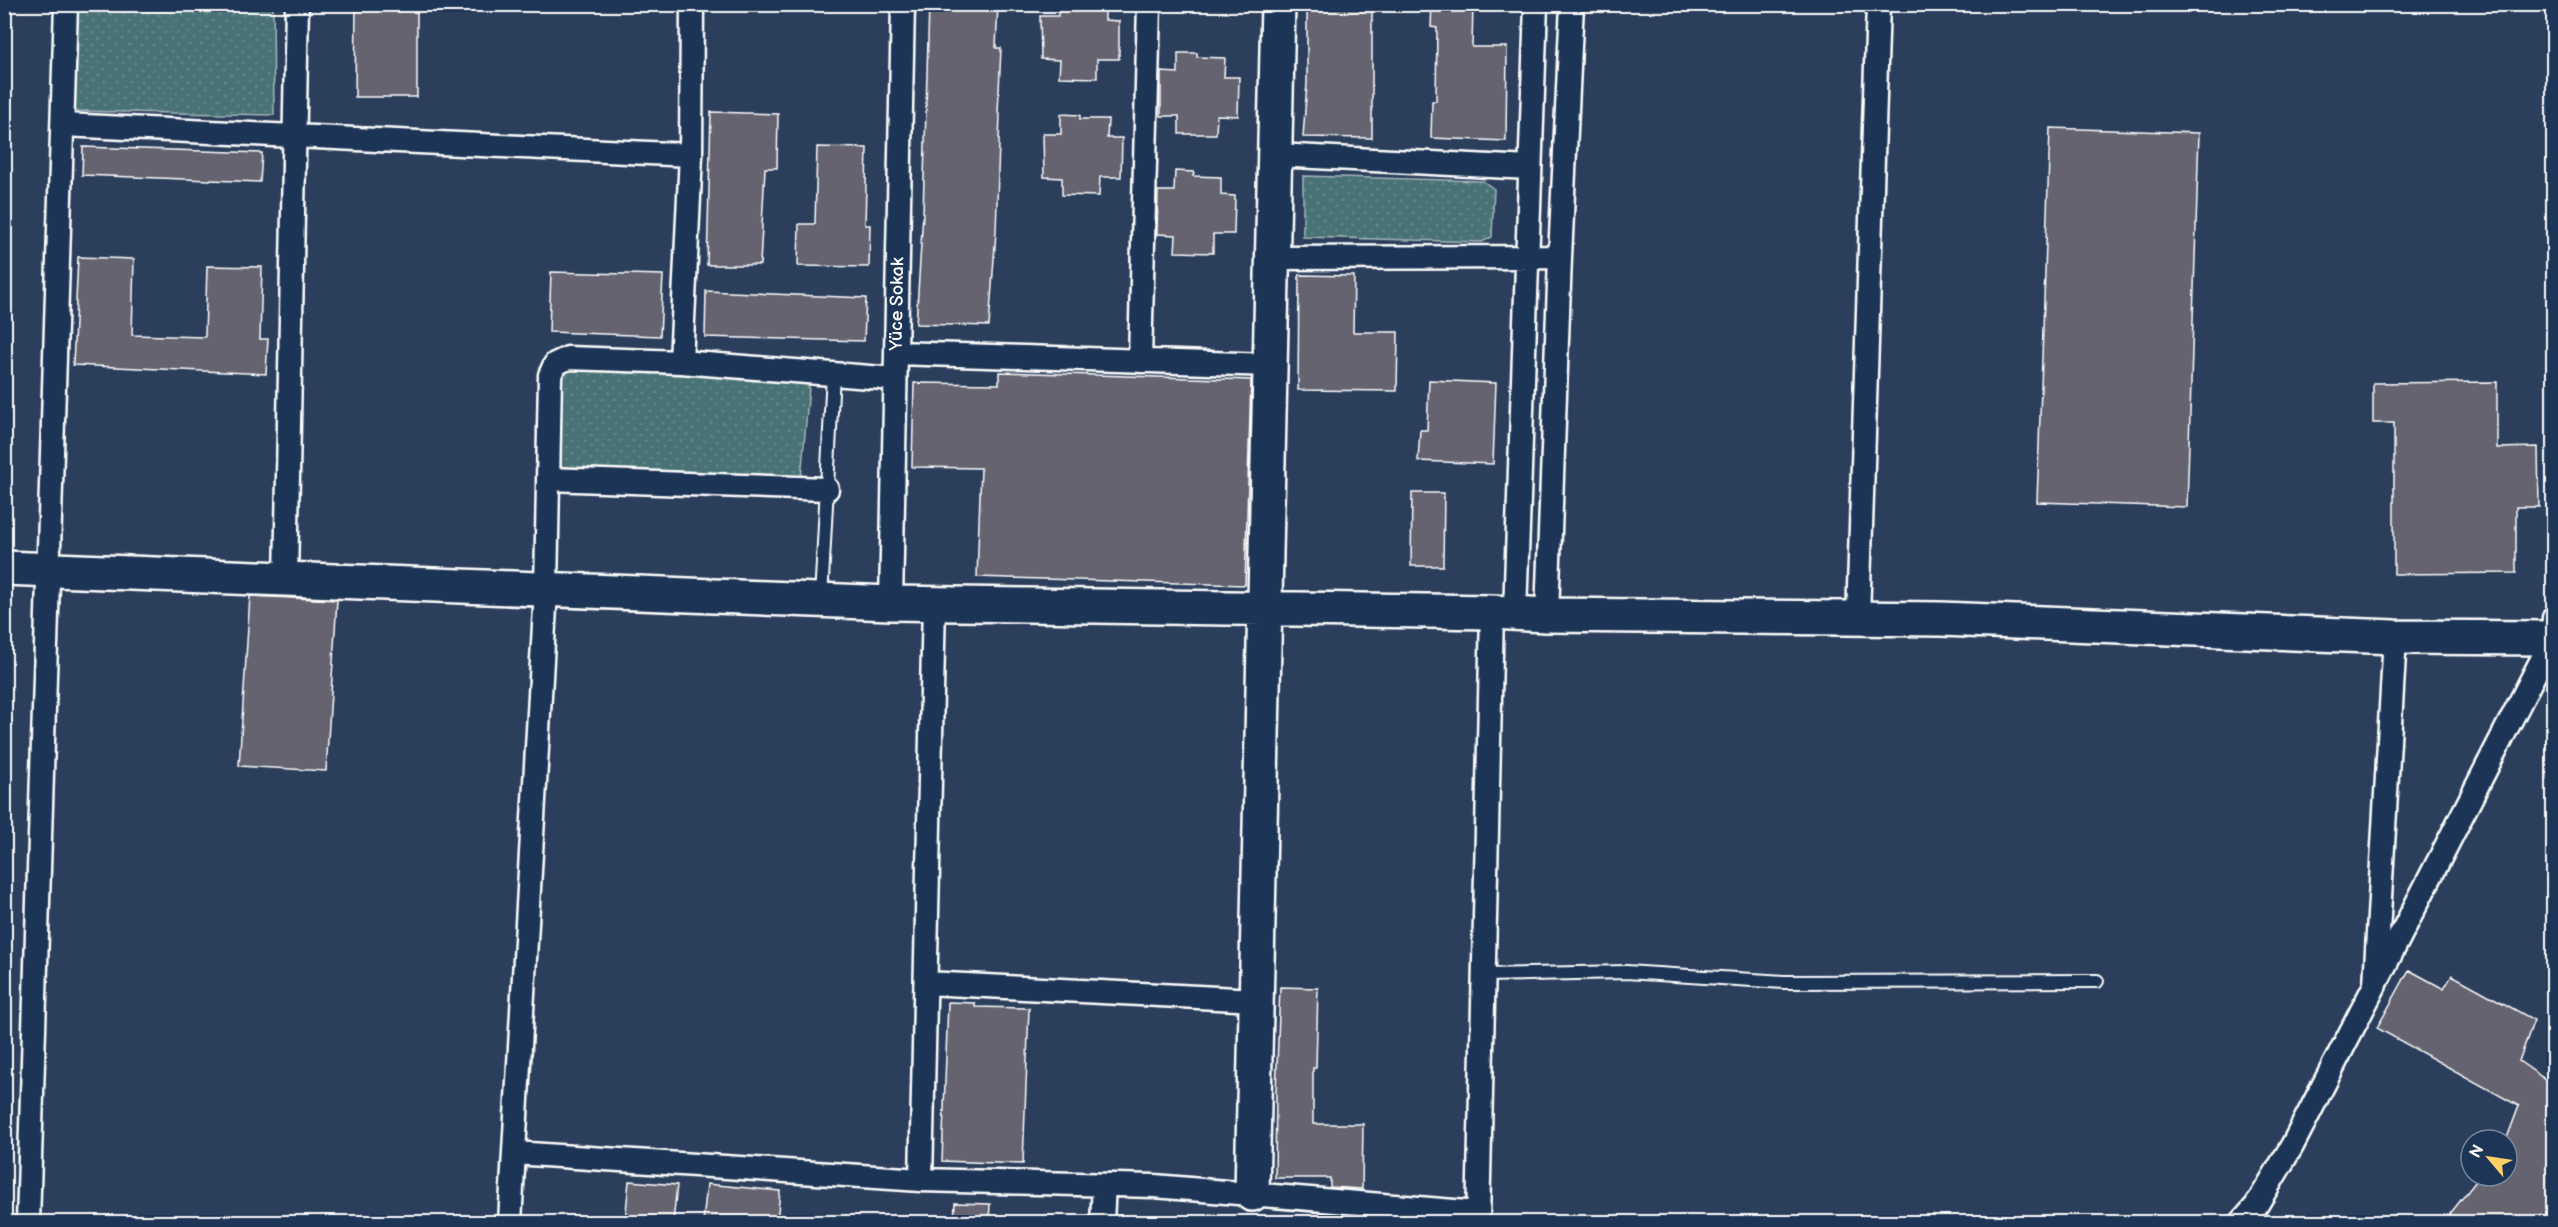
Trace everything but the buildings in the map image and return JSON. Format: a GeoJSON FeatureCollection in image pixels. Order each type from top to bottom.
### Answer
{"type":"FeatureCollection","features":[{"type":"Feature","properties":{"kind":"street"},"geometry":{"type":"LineString","coordinates":[[28,1222],[66,4]]}},
{"type":"Feature","properties":{"kind":"street"},"geometry":{"type":"LineString","coordinates":[[286,580],[297,4]]}},
{"type":"Feature","properties":{"kind":"street"},"geometry":{"type":"LineString","coordinates":[[681,362],[691,155],[692,4]]}},
{"type":"Feature","properties":{"kind":"street","name":"Yüce Sokak"},"geometry":{"type":"LineString","coordinates":[[891,603],[903,4]]}},
{"type":"Feature","properties":{"kind":"street"},"geometry":{"type":"LineString","coordinates":[[1140,361],[1149,4]]}},
{"type":"Feature","properties":{"kind":"street"},"geometry":{"type":"LineString","coordinates":[[1252,1194],[1278,4]]}},
{"type":"Feature","properties":{"kind":"street"},"geometry":{"type":"LineString","coordinates":[[514,1153],[921,1180],[1154,1186],[1478,1218],[1484,975],[1503,612],[1527,257],[1536,4]]}},
{"type":"Feature","properties":{"kind":"street"},"geometry":{"type":"LineString","coordinates":[[1547,615],[1572,4]]}},
{"type":"Feature","properties":{"kind":"street"},"geometry":{"type":"LineString","coordinates":[[1858,618],[1878,4]]}},
{"type":"Feature","properties":{"kind":"street"},"geometry":{"type":"LineString","coordinates":[[63,125],[691,155]]}},
{"type":"Feature","properties":{"kind":"street"},"geometry":{"type":"LineString","coordinates":[[1275,155],[1530,168]]}},
{"type":"Feature","properties":{"kind":"street"},"geometry":{"type":"LineString","coordinates":[[1273,258],[1560,257]]}},
{"type":"Feature","properties":{"kind":"street"},"geometry":{"type":"LineString","coordinates":[[896,353],[1271,365]]}},
{"type":"Feature","properties":{"kind":"street"},"geometry":{"type":"LineString","coordinates":[[510,1222],[546,590],[550,375],[555,364],[568,358],[681,362],[895,379]]}},
{"type":"Feature","properties":{"kind":"street"},"geometry":{"type":"LineString","coordinates":[[548,479],[827,489]]}},
{"type":"Feature","properties":{"kind":"street"},"geometry":{"type":"LineString","coordinates":[[4,568],[891,603],[1503,612],[1547,615],[1858,618],[2395,637],[2553,631],[2292,1146],[2256,1206],[2242,1222]]}},
{"type":"Feature","properties":{"kind":"street"},"geometry":{"type":"LineString","coordinates":[[921,1180],[934,603]]}},
{"type":"Feature","properties":{"kind":"street"},"geometry":{"type":"LineString","coordinates":[[2375,985],[2395,637]]}},
{"type":"Feature","properties":{"kind":"street"},"geometry":{"type":"LineString","coordinates":[[926,983],[1256,1000]]}},
{"type":"Feature","properties":{"kind":"street"},"geometry":{"type":"LineString","coordinates":[[1102,1222],[1104,1185]]}},
{"type":"Feature","properties":{"kind":"lane"},"geometry":{"type":"LineString","coordinates":[[821,600],[833,374]]}},
{"type":"Feature","properties":{"kind":"lane"},"geometry":{"type":"LineString","coordinates":[[1484,975],[1626,972],[1784,982],[2097,981]]}},
{"type":"Feature","properties":{"kind":"green space"},"geometry":{"type":"Polygon","coordinates":[[[77,5],[273,5],[274,115],[73,111],[77,5]]]}},
{"type":"Feature","properties":{"kind":"green space"},"geometry":{"type":"Polygon","coordinates":[[[1303,176],[1483,181],[1494,189],[1492,237],[1482,242],[1303,237],[1303,176]]]}},
{"type":"Feature","properties":{"kind":"green space"},"geometry":{"type":"Polygon","coordinates":[[[562,367],[805,377],[809,387],[801,479],[559,469],[558,375],[562,367]]]}}]}
